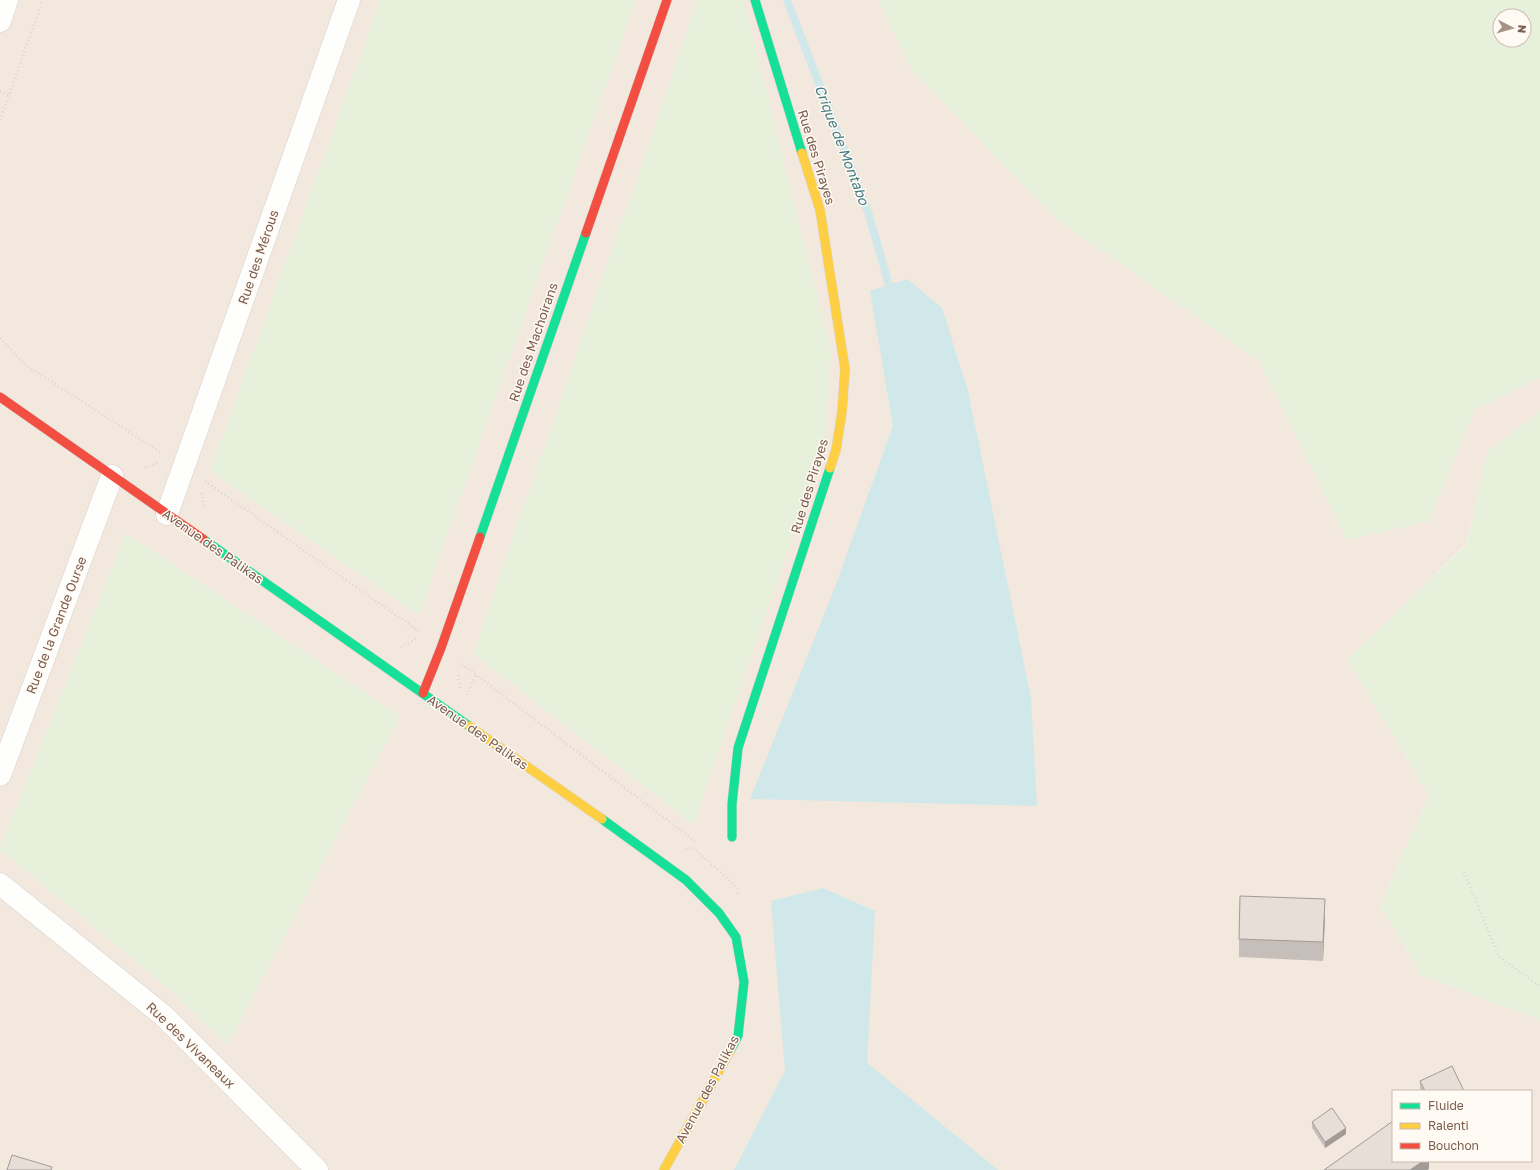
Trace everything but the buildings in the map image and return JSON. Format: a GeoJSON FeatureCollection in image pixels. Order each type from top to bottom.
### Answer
{"type":"FeatureCollection","features":[{"type":"Feature","properties":{"kind":"street"},"geometry":{"type":"LineString","coordinates":[[0,21],[7,0]]}},
{"type":"Feature","properties":{"kind":"street","name":"Rue des Mérous"},"geometry":{"type":"LineString","coordinates":[[167,514],[349,0]]}},
{"type":"Feature","properties":{"kind":"street","name":"Rue des Machoirans"},"geometry":{"type":"LineString","coordinates":[[423,693],[443,640],[667,0]]}},
{"type":"Feature","properties":{"kind":"street","name":"Rue des Pirayes"},"geometry":{"type":"LineString","coordinates":[[732,837],[732,796],[738,748],[836,450],[842,412],[845,369],[820,210],[755,0]]}},
{"type":"Feature","properties":{"kind":"street","name":"Avenue des Palikas"},"geometry":{"type":"LineString","coordinates":[[0,397],[656,857],[686,880],[719,913],[736,937],[744,982],[738,1036],[664,1170]]}},
{"type":"Feature","properties":{"kind":"street","name":"Rue de la Grande Ourse"},"geometry":{"type":"LineString","coordinates":[[0,775],[112,476]]}},
{"type":"Feature","properties":{"kind":"street","name":"Rue des Vivaneaux"},"geometry":{"type":"LineString","coordinates":[[0,884],[164,1016],[317,1170]]}},
{"type":"Feature","properties":{"kind":"path"},"geometry":{"type":"LineString","coordinates":[[0,120],[43,0]]}},
{"type":"Feature","properties":{"kind":"path"},"geometry":{"type":"LineString","coordinates":[[0,91],[8,95]]}},
{"type":"Feature","properties":{"kind":"path"},"geometry":{"type":"LineString","coordinates":[[0,338],[24,364],[168,457]]}},
{"type":"Feature","properties":{"kind":"path"},"geometry":{"type":"LineString","coordinates":[[200,477],[424,635]]}},
{"type":"Feature","properties":{"kind":"path"},"geometry":{"type":"LineString","coordinates":[[461,663],[697,843]]}},
{"type":"Feature","properties":{"kind":"path"},"geometry":{"type":"LineString","coordinates":[[465,698],[476,675]]}},
{"type":"Feature","properties":{"kind":"path"},"geometry":{"type":"LineString","coordinates":[[692,847],[710,863]]}},
{"type":"Feature","properties":{"kind":"path"},"geometry":{"type":"LineString","coordinates":[[1464,872],[1499,957],[1540,986]]}},
{"type":"Feature","properties":{"kind":"shaded area"},"geometry":{"type":"Polygon","coordinates":[[[0,0],[1540,0],[1540,412],[1487,453],[1467,543],[1347,660],[1429,795],[1380,906],[1421,975],[1540,1020],[1540,1170],[0,1170],[0,0]]]}},
{"type":"Feature","properties":{"kind":"green space"},"geometry":{"type":"Polygon","coordinates":[[[380,0],[636,0],[419,615],[210,471],[380,0]]]}},
{"type":"Feature","properties":{"kind":"green space"},"geometry":{"type":"Polygon","coordinates":[[[698,0],[742,0],[745,5],[831,352],[826,437],[694,825],[473,654],[698,0]]]}},
{"type":"Feature","properties":{"kind":"green space"},"geometry":{"type":"Polygon","coordinates":[[[878,0],[1540,0],[1540,378],[1475,410],[1429,521],[1347,540],[1259,361],[1055,218],[912,70],[878,0]]]}},
{"type":"Feature","properties":{"kind":"green space"},"geometry":{"type":"Polygon","coordinates":[[[1540,412],[1540,1020],[1421,975],[1380,906],[1429,795],[1347,660],[1467,544],[1487,452],[1540,412]]]}},
{"type":"Feature","properties":{"kind":"green space"},"geometry":{"type":"Polygon","coordinates":[[[126,533],[400,716],[234,1033],[226,1044],[171,991],[0,850],[126,533]]]}},
{"type":"Feature","properties":{"kind":"water"},"geometry":{"type":"Polygon","coordinates":[[[907,279],[942,308],[968,391],[1031,698],[1037,806],[750,799],[832,595],[893,426],[870,291],[907,279]]]}},
{"type":"Feature","properties":{"kind":"water"},"geometry":{"type":"Polygon","coordinates":[[[823,888],[875,911],[867,1063],[998,1170],[734,1170],[785,1071],[771,901],[823,888]]]}},
{"type":"Feature","properties":{"kind":"waterway","name":"Crique de Montabo"},"geometry":{"type":"LineString","coordinates":[[787,0],[868,212],[892,295]]}},
{"type":"Feature","properties":{"kind":"traffic: fast"},"geometry":{"type":"LineString","coordinates":[[755,0],[802,153]]}},
{"type":"Feature","properties":{"kind":"traffic: fast"},"geometry":{"type":"LineString","coordinates":[[480,537],[586,233]]}},
{"type":"Feature","properties":{"kind":"traffic: fast"},"geometry":{"type":"LineString","coordinates":[[732,837],[732,804],[738,748],[830,468]]}},
{"type":"Feature","properties":{"kind":"traffic: fast"},"geometry":{"type":"LineString","coordinates":[[203,539],[469,726]]}},
{"type":"Feature","properties":{"kind":"traffic: fast"},"geometry":{"type":"LineString","coordinates":[[602,819],[686,880],[719,913],[736,937],[744,982],[738,1036],[730,1051]]}},
{"type":"Feature","properties":{"kind":"traffic: slow"},"geometry":{"type":"LineString","coordinates":[[802,153],[820,210],[845,369],[842,412],[836,450],[830,468]]}},
{"type":"Feature","properties":{"kind":"traffic: slow"},"geometry":{"type":"LineString","coordinates":[[469,726],[602,819]]}},
{"type":"Feature","properties":{"kind":"traffic: slow"},"geometry":{"type":"LineString","coordinates":[[664,1170],[730,1051]]}},
{"type":"Feature","properties":{"kind":"traffic: jam"},"geometry":{"type":"LineString","coordinates":[[586,233],[667,0]]}},
{"type":"Feature","properties":{"kind":"traffic: jam"},"geometry":{"type":"LineString","coordinates":[[0,397],[203,539]]}},
{"type":"Feature","properties":{"kind":"traffic: jam"},"geometry":{"type":"LineString","coordinates":[[423,693],[441,648],[480,537]]}}]}
